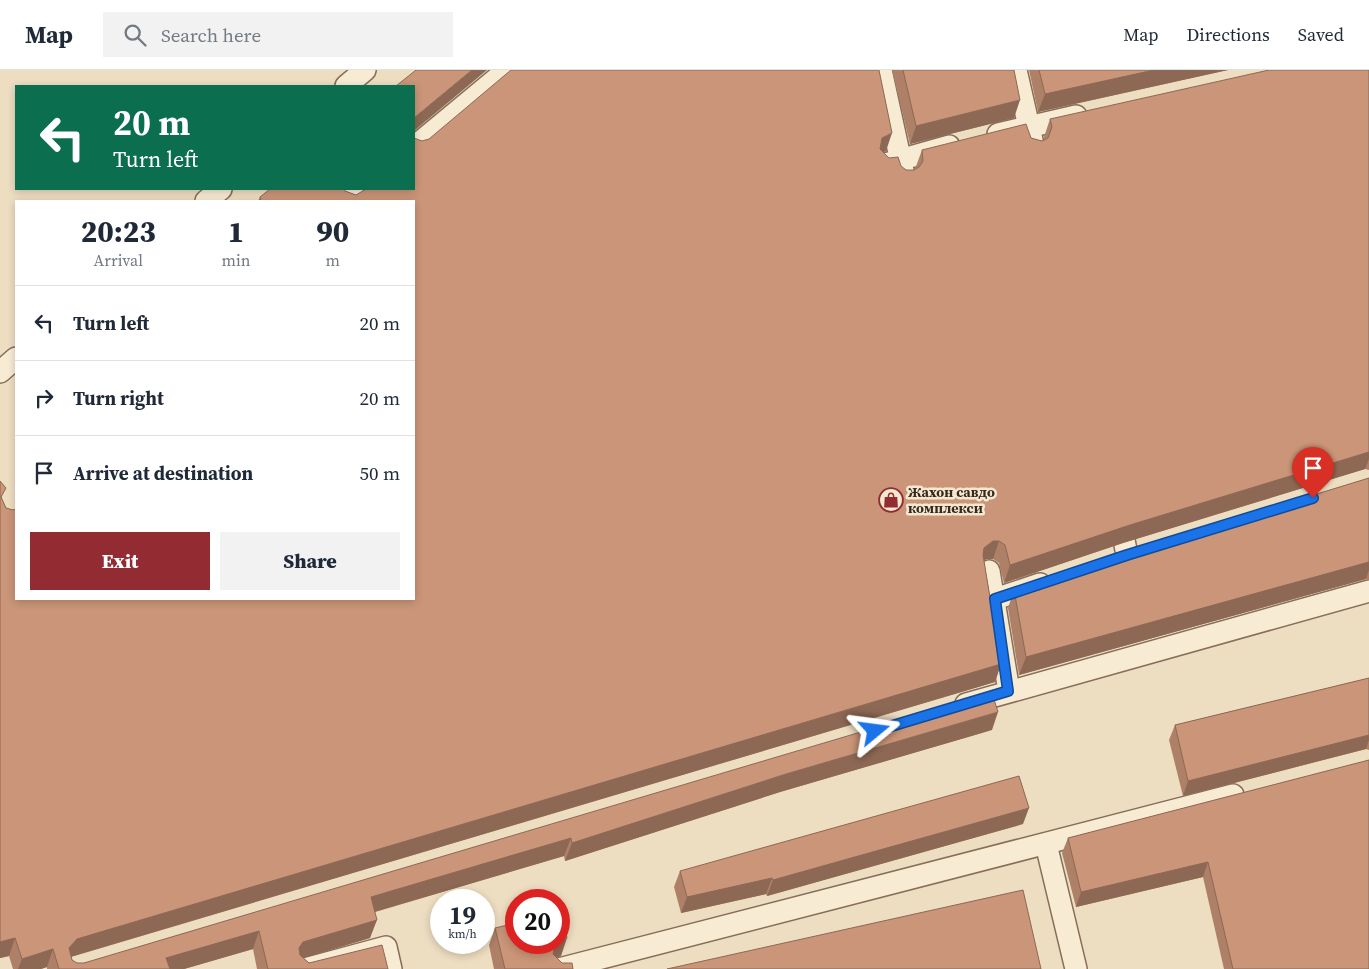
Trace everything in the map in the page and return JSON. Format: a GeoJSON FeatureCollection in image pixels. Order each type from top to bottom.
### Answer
{"type":"FeatureCollection","features":[{"type":"Feature","properties":{"kind":"lane"},"geometry":{"type":"LineString","coordinates":[[347,85],[365,70]]}},
{"type":"Feature","properties":{"kind":"lane"},"geometry":{"type":"LineString","coordinates":[[415,146],[507,70]]}},
{"type":"Feature","properties":{"kind":"lane"},"geometry":{"type":"LineString","coordinates":[[881,70],[896,166],[973,140],[1031,137],[1095,112]]}},
{"type":"Feature","properties":{"kind":"lane"},"geometry":{"type":"LineString","coordinates":[[1016,70],[1031,137]]}},
{"type":"Feature","properties":{"kind":"lane"},"geometry":{"type":"LineString","coordinates":[[207,200],[220,190]]}},
{"type":"Feature","properties":{"kind":"lane"},"geometry":{"type":"LineString","coordinates":[[349,200],[362,190]]}},
{"type":"Feature","properties":{"kind":"lane"},"geometry":{"type":"LineString","coordinates":[[0,372],[15,359]]}},
{"type":"Feature","properties":{"kind":"lane"},"geometry":{"type":"LineString","coordinates":[[989,571],[995,599],[1008,691]]}},
{"type":"Feature","properties":{"kind":"lane"},"geometry":{"type":"LineString","coordinates":[[995,599],[1061,577]]}},
{"type":"Feature","properties":{"kind":"lane"},"geometry":{"type":"LineString","coordinates":[[951,708],[1369,591]]}},
{"type":"Feature","properties":{"kind":"lane"},"geometry":{"type":"LineString","coordinates":[[559,969],[1253,790]]}},
{"type":"Feature","properties":{"kind":"lane"},"geometry":{"type":"LineString","coordinates":[[1046,844],[1076,969]]}},
{"type":"Feature","properties":{"kind":"lane"},"geometry":{"type":"LineString","coordinates":[[305,969],[386,947],[391,969]]}},
{"type":"Feature","properties":{"kind":"building"},"geometry":{"type":"Polygon","coordinates":[[[416,70],[472,70],[415,117],[415,85],[397,85],[416,70]]]}},
{"type":"Feature","properties":{"kind":"building","name":"Жахон савдо комплекси"},"geometry":{"type":"Polygon","coordinates":[[[511,70],[879,70],[892,133],[882,138],[880,149],[889,158],[898,157],[901,166],[906,170],[914,170],[923,161],[922,150],[1026,124],[1031,138],[1042,141],[1048,138],[1052,127],[1050,119],[1269,70],[1369,70],[1369,452],[1130,525],[1010,565],[1005,545],[999,541],[993,541],[984,548],[983,555],[1001,664],[77,939],[69,948],[72,960],[77,963],[84,963],[992,693],[998,712],[786,774],[572,843],[571,838],[371,897],[377,920],[303,942],[299,948],[300,955],[309,963],[382,945],[388,969],[268,969],[259,931],[166,958],[170,969],[59,969],[53,949],[22,959],[15,938],[0,942],[0,481],[6,488],[1,497],[6,508],[15,509],[15,600],[415,600],[415,200],[261,200],[260,197],[269,190],[344,190],[356,195],[364,190],[415,190],[415,138],[422,141],[429,139],[511,70]]]}},
{"type":"Feature","properties":{"kind":"building"},"geometry":{"type":"Polygon","coordinates":[[[903,70],[1014,70],[1020,100],[916,126],[903,70]]]}},
{"type":"Feature","properties":{"kind":"building"},"geometry":{"type":"Polygon","coordinates":[[[1039,70],[1154,70],[1045,94],[1039,70]]]}},
{"type":"Feature","properties":{"kind":"building"},"geometry":{"type":"Polygon","coordinates":[[[1369,478],[1369,562],[1026,657],[1014,590],[1137,549],[1369,478]]]}},
{"type":"Feature","properties":{"kind":"building"},"geometry":{"type":"Polygon","coordinates":[[[1369,678],[1369,735],[1188,781],[1175,725],[1369,678]]]}},
{"type":"Feature","properties":{"kind":"building"},"geometry":{"type":"Polygon","coordinates":[[[1369,760],[1369,969],[1233,969],[1208,862],[1081,892],[1068,838],[1369,760]]]}},
{"type":"Feature","properties":{"kind":"building"},"geometry":{"type":"Polygon","coordinates":[[[1019,776],[1029,808],[773,880],[772,878],[687,897],[680,871],[1019,776]]]}},
{"type":"Feature","properties":{"kind":"building"},"geometry":{"type":"Polygon","coordinates":[[[1023,890],[1041,969],[667,969],[1023,890]]]}},
{"type":"Feature","properties":{"kind":"building"},"geometry":{"type":"Polygon","coordinates":[[[505,926],[505,954],[553,954],[562,963],[572,963],[573,969],[505,969],[495,928],[505,926]]]}},
{"type":"Feature","properties":{"kind":"place","name":"Жахон савдо комплекси"},"geometry":{"type":"Point","coordinates":[891,500]}},
{"type":"Feature","properties":{"kind":"route"},"geometry":{"type":"LineString","coordinates":[[875,731],[1008,691],[995,599],[1127,555],[1313,498]]}}]}
